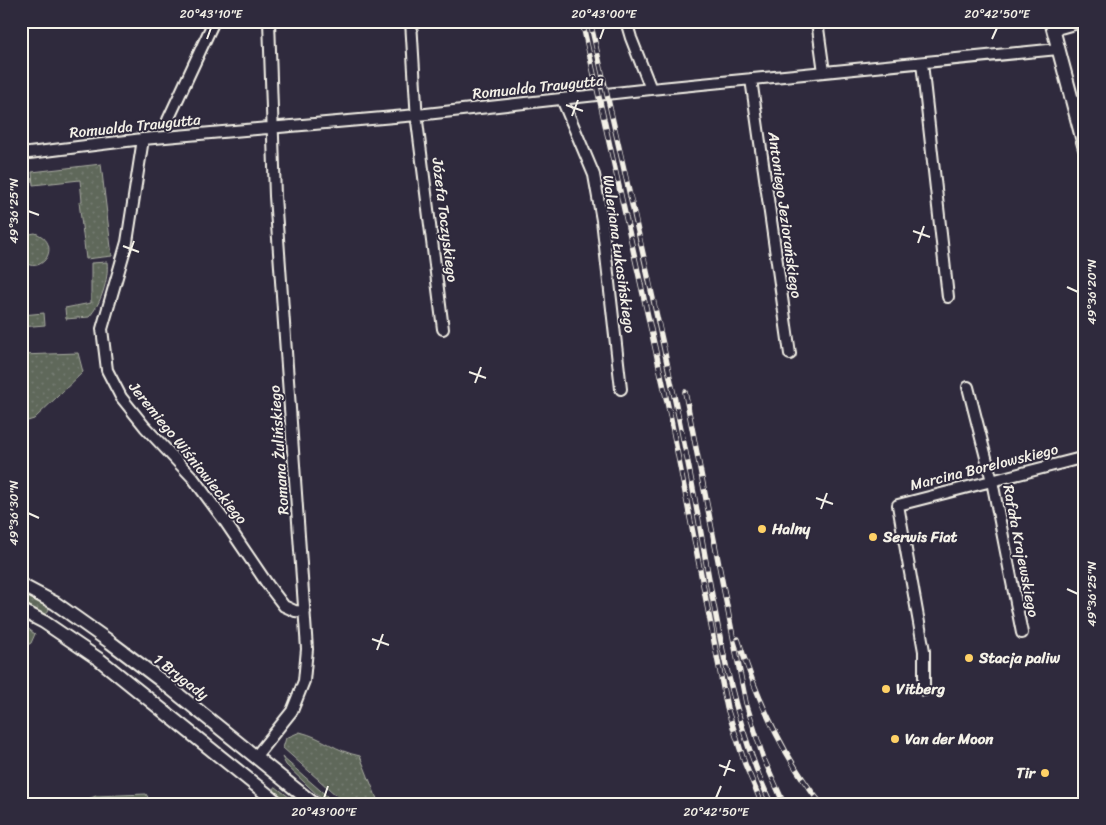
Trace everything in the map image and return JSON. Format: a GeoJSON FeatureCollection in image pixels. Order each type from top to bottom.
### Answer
{"type":"FeatureCollection","features":[{"type":"Feature","properties":{"kind":"street"},"geometry":{"type":"LineString","coordinates":[[168,120],[214,21]]}},
{"type":"Feature","properties":{"kind":"street","name":"Romana Żulińskiego"},"geometry":{"type":"LineString","coordinates":[[256,756],[292,710],[304,681],[307,649],[275,206],[269,21]]}},
{"type":"Feature","properties":{"kind":"street","name":"Józefa Toczyskiego"},"geometry":{"type":"LineString","coordinates":[[411,21],[416,115],[444,328]]}},
{"type":"Feature","properties":{"kind":"street"},"geometry":{"type":"LineString","coordinates":[[626,21],[651,89]]}},
{"type":"Feature","properties":{"kind":"street"},"geometry":{"type":"LineString","coordinates":[[817,21],[824,72]]}},
{"type":"Feature","properties":{"kind":"street"},"geometry":{"type":"LineString","coordinates":[[1085,21],[1052,25],[1082,126],[1085,149]]}},
{"type":"Feature","properties":{"kind":"street","name":"Romualda Traugutta"},"geometry":{"type":"LineString","coordinates":[[21,154],[144,139],[416,115],[651,89],[1058,49]]}},
{"type":"Feature","properties":{"kind":"street"},"geometry":{"type":"LineString","coordinates":[[922,62],[948,297]]}},
{"type":"Feature","properties":{"kind":"street","name":"Antoniego Jeziorańskiego"},"geometry":{"type":"LineString","coordinates":[[751,79],[790,354]]}},
{"type":"Feature","properties":{"kind":"street","name":"Waleriana Łukasińskiego"},"geometry":{"type":"LineString","coordinates":[[562,99],[594,175],[602,220],[621,389]]}},
{"type":"Feature","properties":{"kind":"street","name":"Jeremiego Wiśniowieckiego"},"geometry":{"type":"LineString","coordinates":[[144,139],[127,242],[102,329],[107,370],[121,397],[145,427],[193,478],[284,606],[295,611],[304,612]]}},
{"type":"Feature","properties":{"kind":"street","name":"Rafała Krajewskiego"},"geometry":{"type":"LineString","coordinates":[[968,387],[992,481],[1022,633]]}},
{"type":"Feature","properties":{"kind":"street","name":"Marcina Borelowskiego"},"geometry":{"type":"LineString","coordinates":[[924,690],[924,651],[898,505],[1085,457]]}},
{"type":"Feature","properties":{"kind":"street","name":"1 Brygady"},"geometry":{"type":"LineString","coordinates":[[21,585],[55,603],[110,642],[256,756],[314,804]]}},
{"type":"Feature","properties":{"kind":"street"},"geometry":{"type":"LineString","coordinates":[[21,610],[44,622],[100,660],[279,804]]}},
{"type":"Feature","properties":{"kind":"street"},"geometry":{"type":"LineString","coordinates":[[242,774],[256,756]]}},
{"type":"Feature","properties":{"kind":"green space"},"geometry":{"type":"Polygon","coordinates":[[[101,164],[112,256],[86,259],[79,202],[82,201],[80,180],[33,185],[32,172],[101,164]]]}},
{"type":"Feature","properties":{"kind":"green space"},"geometry":{"type":"Polygon","coordinates":[[[35,233],[44,238],[48,244],[49,251],[47,257],[42,262],[36,265],[29,265],[21,260],[21,239],[35,233]]]}},
{"type":"Feature","properties":{"kind":"green space"},"geometry":{"type":"Polygon","coordinates":[[[107,262],[107,276],[93,312],[89,317],[66,319],[65,308],[91,303],[91,263],[107,262]]]}},
{"type":"Feature","properties":{"kind":"green space"},"geometry":{"type":"Polygon","coordinates":[[[21,312],[22,315],[44,313],[45,325],[21,327],[21,312]]]}},
{"type":"Feature","properties":{"kind":"green space"},"geometry":{"type":"Polygon","coordinates":[[[78,353],[83,372],[34,419],[21,423],[21,355],[78,353]]]}},
{"type":"Feature","properties":{"kind":"green space"},"geometry":{"type":"Polygon","coordinates":[[[21,593],[50,607],[46,615],[21,601],[21,593]]]}},
{"type":"Feature","properties":{"kind":"green space"},"geometry":{"type":"Polygon","coordinates":[[[21,623],[35,634],[31,643],[24,647],[21,646],[21,623]]]}},
{"type":"Feature","properties":{"kind":"green space"},"geometry":{"type":"Polygon","coordinates":[[[300,732],[343,751],[360,756],[379,804],[346,804],[283,748],[286,738],[300,732]]]}},
{"type":"Feature","properties":{"kind":"green space"},"geometry":{"type":"Polygon","coordinates":[[[282,757],[336,804],[327,804],[286,765],[282,757]]]}},
{"type":"Feature","properties":{"kind":"green space"},"geometry":{"type":"Polygon","coordinates":[[[274,787],[298,804],[289,804],[275,793],[274,787]]]}},
{"type":"Feature","properties":{"kind":"green space"},"geometry":{"type":"Polygon","coordinates":[[[146,794],[152,804],[74,804],[96,796],[146,794]]]}},
{"type":"Feature","properties":{"kind":"railway"},"geometry":{"type":"LineString","coordinates":[[582,21],[670,415],[727,708],[745,764],[762,804]]}},
{"type":"Feature","properties":{"kind":"railway"},"geometry":{"type":"LineString","coordinates":[[590,21],[677,408],[729,679],[754,763],[771,804]]}},
{"type":"Feature","properties":{"kind":"railway"},"geometry":{"type":"LineString","coordinates":[[685,392],[746,703],[763,757],[784,804]]}},
{"type":"Feature","properties":{"kind":"railway"},"geometry":{"type":"LineString","coordinates":[[738,639],[762,705],[772,726],[794,766],[821,804]]}},
{"type":"Feature","properties":{"kind":"place","name":"Halny"},"geometry":{"type":"Point","coordinates":[762,529]}},
{"type":"Feature","properties":{"kind":"place","name":"Serwis Fiat"},"geometry":{"type":"Point","coordinates":[873,537]}},
{"type":"Feature","properties":{"kind":"place","name":"Stacja paliw"},"geometry":{"type":"Point","coordinates":[969,658]}},
{"type":"Feature","properties":{"kind":"place","name":"Vitberg"},"geometry":{"type":"Point","coordinates":[886,689]}},
{"type":"Feature","properties":{"kind":"place","name":"Van der Moon"},"geometry":{"type":"Point","coordinates":[895,739]}},
{"type":"Feature","properties":{"kind":"place","name":"Tir"},"geometry":{"type":"Point","coordinates":[1045,773]}}]}
